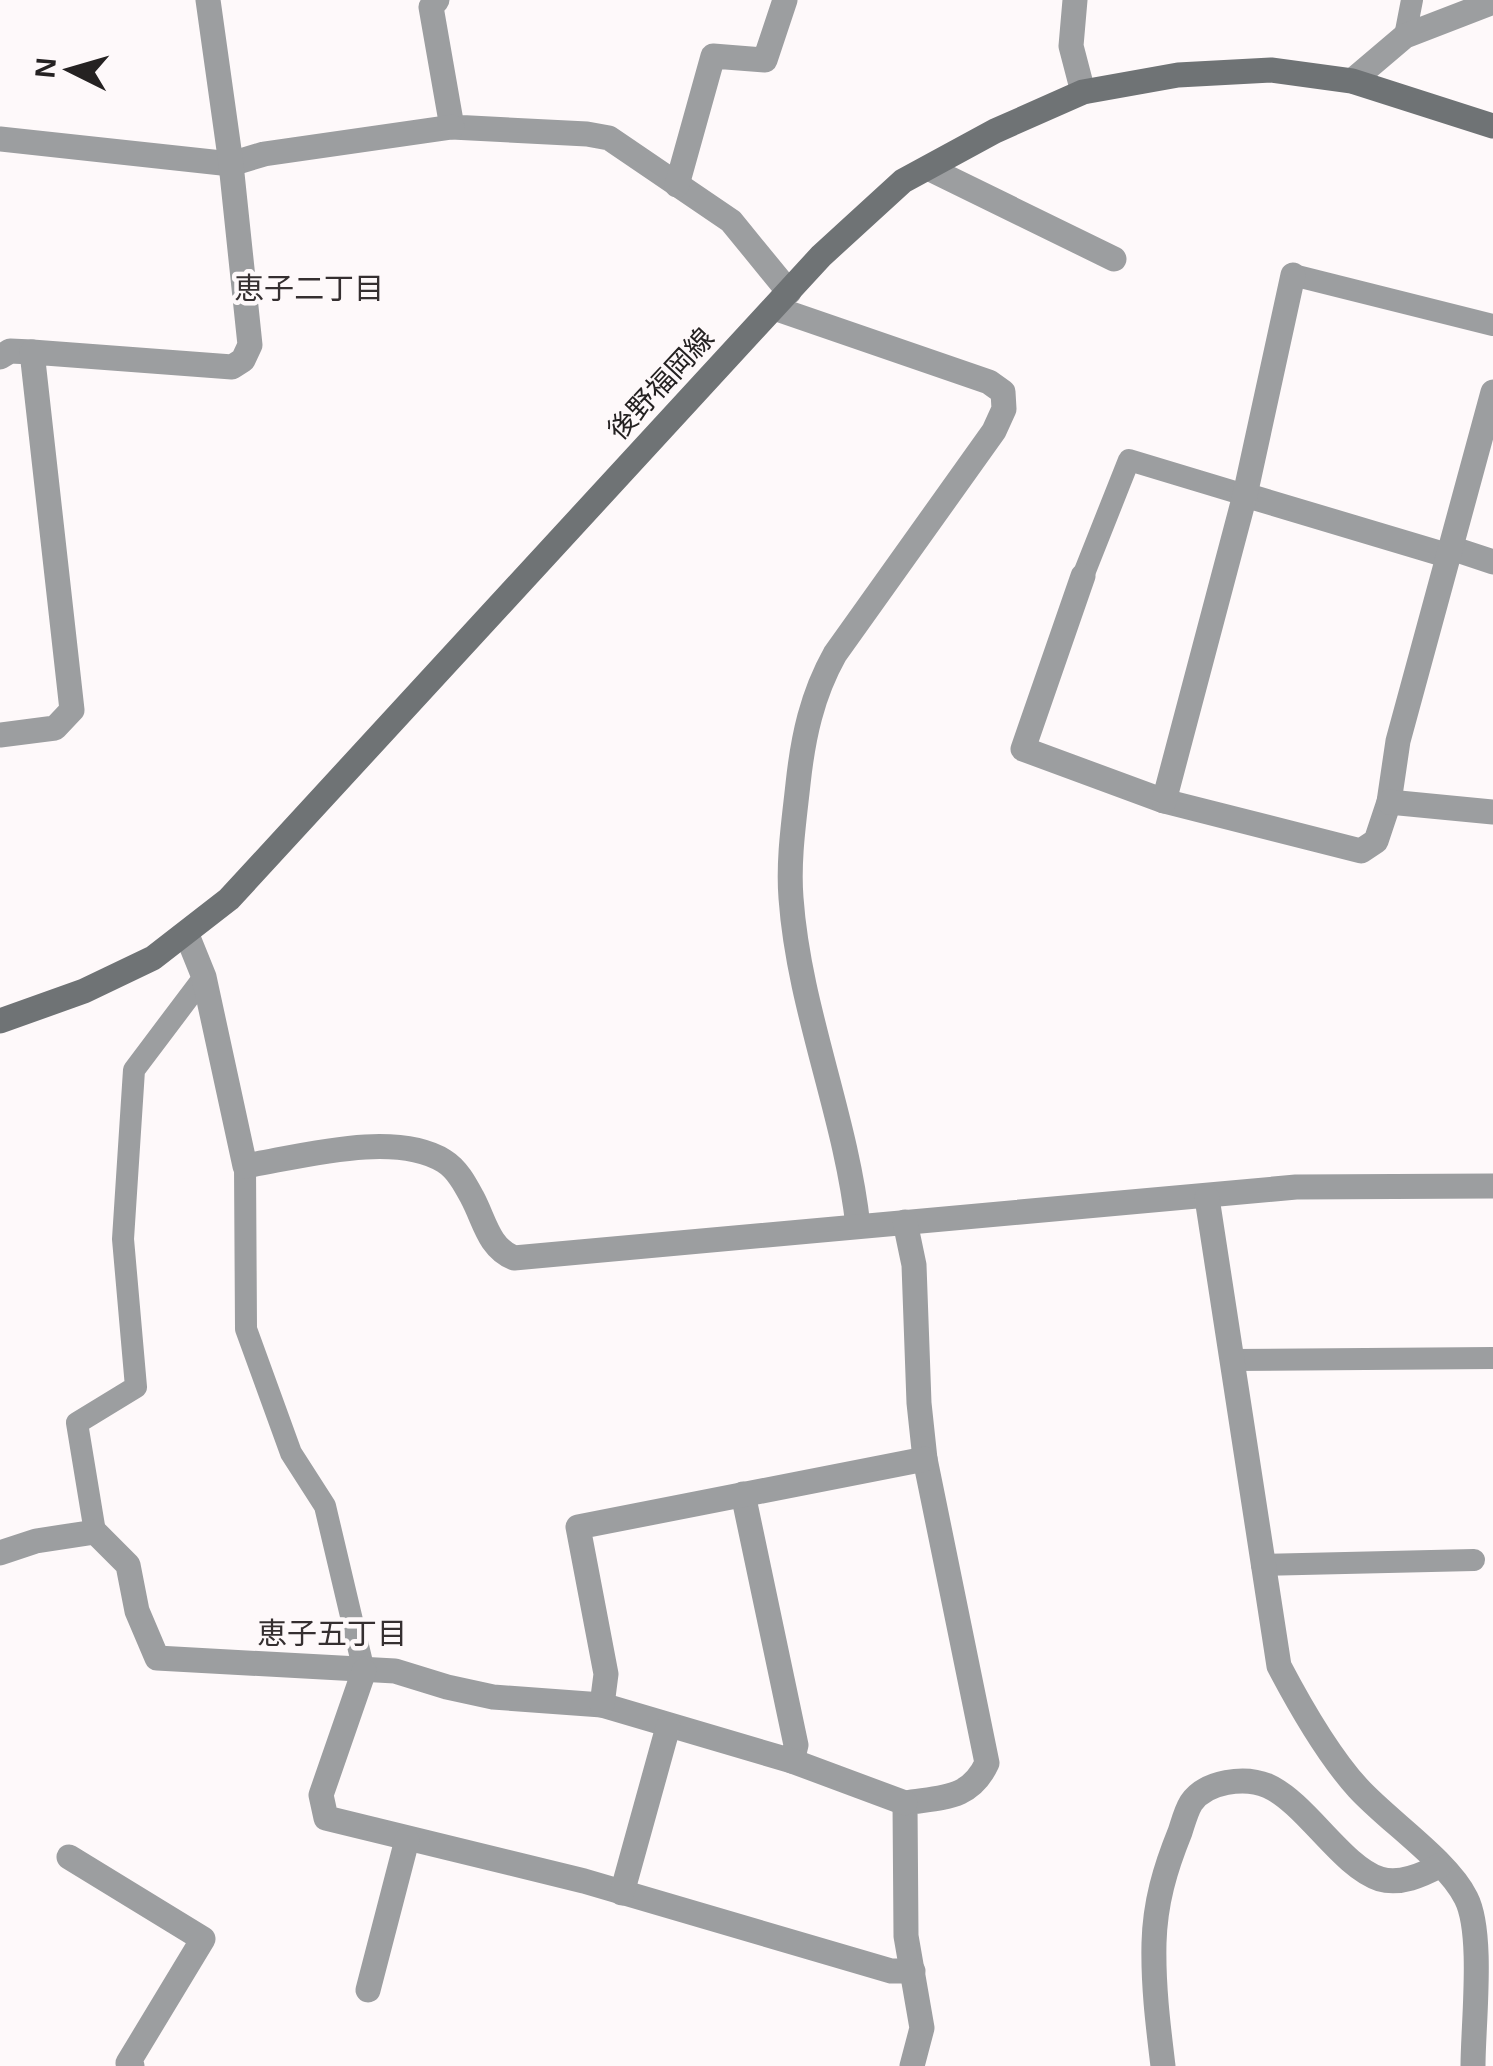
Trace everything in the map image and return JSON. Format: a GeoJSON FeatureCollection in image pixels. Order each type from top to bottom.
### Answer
{"type":"FeatureCollection","features":[{"type":"Feature","properties":{"kind":"main road","name":"後野福岡線"},"geometry":{"type":"LineString","coordinates":[[0,1021],[84,991],[153,958],[229,899],[821,256],[903,181],[995,131],[1083,92],[1178,75],[1271,70],[1352,81],[1493,126]]}},
{"type":"Feature","properties":{"kind":"street"},"geometry":{"type":"LineString","coordinates":[[0,357],[10,351],[232,366],[244,360],[250,345],[231,164],[208,0]]}},
{"type":"Feature","properties":{"kind":"street"},"geometry":{"type":"LineString","coordinates":[[436,0],[431,7],[452,128]]}},
{"type":"Feature","properties":{"kind":"street"},"geometry":{"type":"LineString","coordinates":[[677,185],[713,56],[765,60],[785,0]]}},
{"type":"Feature","properties":{"kind":"street"},"geometry":{"type":"LineString","coordinates":[[1074,0],[1071,46],[1083,92]]}},
{"type":"Feature","properties":{"kind":"street"},"geometry":{"type":"LineString","coordinates":[[1352,81],[1405,36],[1493,2]]}},
{"type":"Feature","properties":{"kind":"street"},"geometry":{"type":"LineString","coordinates":[[0,140],[231,164],[264,154],[452,128],[608,138],[731,220],[781,300],[989,382],[1003,392],[1004,409],[994,431],[819,682],[800,767],[790,896],[800,961],[852,1170],[858,1226]]}},
{"type":"Feature","properties":{"kind":"street"},"geometry":{"type":"LineString","coordinates":[[928,168],[1114,260]]}},
{"type":"Feature","properties":{"kind":"street"},"geometry":{"type":"LineString","coordinates":[[1164,801],[1245,495],[1292,274]]}},
{"type":"Feature","properties":{"kind":"street"},"geometry":{"type":"LineString","coordinates":[[0,735],[55,728],[72,710],[32,352]]}},
{"type":"Feature","properties":{"kind":"street"},"geometry":{"type":"LineString","coordinates":[[1083,576],[1023,749],[1164,801],[1362,851],[1376,840],[1390,802],[1398,742],[1450,552],[1483,466],[1493,392]]}},
{"type":"Feature","properties":{"kind":"street"},"geometry":{"type":"LineString","coordinates":[[1245,495],[1493,562]]}},
{"type":"Feature","properties":{"kind":"street"},"geometry":{"type":"LineString","coordinates":[[1390,802],[1493,812]]}},
{"type":"Feature","properties":{"kind":"street"},"geometry":{"type":"LineString","coordinates":[[187,935],[204,977],[246,1166],[360,1148],[422,1152],[444,1162],[463,1180],[499,1252],[514,1258],[1296,1187],[1493,1186]]}},
{"type":"Feature","properties":{"kind":"street"},"geometry":{"type":"LineString","coordinates":[[1207,1198],[1279,1666],[1296,1698],[1357,1787],[1439,1866],[1467,1899],[1475,1934],[1473,2066]]}},
{"type":"Feature","properties":{"kind":"street"},"geometry":{"type":"LineString","coordinates":[[0,1552],[36,1541],[95,1532],[128,1565],[136,1610],[157,1658],[395,1671],[493,1696],[602,1705],[792,1761],[906,1803],[959,1794],[978,1781],[987,1763],[925,1459],[914,1266],[905,1222]]}},
{"type":"Feature","properties":{"kind":"street"},"geometry":{"type":"LineString","coordinates":[[602,1705],[606,1674],[578,1527],[925,1459]]}},
{"type":"Feature","properties":{"kind":"street"},"geometry":{"type":"LineString","coordinates":[[743,1494],[796,1744],[792,1761]]}},
{"type":"Feature","properties":{"kind":"street"},"geometry":{"type":"LineString","coordinates":[[364,1671],[321,1795],[326,1818],[584,1881],[891,1971],[912,1971]]}},
{"type":"Feature","properties":{"kind":"street"},"geometry":{"type":"LineString","coordinates":[[622,1893],[668,1727]]}},
{"type":"Feature","properties":{"kind":"street"},"geometry":{"type":"LineString","coordinates":[[1162,2066],[1154,1987],[1158,1894],[1192,1802],[1212,1786],[1240,1781],[1268,1786],[1297,1806],[1358,1865],[1380,1879],[1421,1876],[1439,1866]]}},
{"type":"Feature","properties":{"kind":"street"},"geometry":{"type":"LineString","coordinates":[[906,1803],[906,1936],[922,2028],[912,2066]]}},
{"type":"Feature","properties":{"kind":"street"},"geometry":{"type":"LineString","coordinates":[[368,1990],[407,1840]]}},
{"type":"Feature","properties":{"kind":"street"},"geometry":{"type":"LineString","coordinates":[[70,1857],[203,1939],[128,2063],[132,2066]]}},
{"type":"Feature","properties":{"kind":"lane"},"geometry":{"type":"LineString","coordinates":[[1405,36],[1412,0]]}},
{"type":"Feature","properties":{"kind":"lane"},"geometry":{"type":"LineString","coordinates":[[1292,274],[1493,326]]}},
{"type":"Feature","properties":{"kind":"lane"},"geometry":{"type":"LineString","coordinates":[[1083,576],[1130,460],[1245,495]]}},
{"type":"Feature","properties":{"kind":"lane"},"geometry":{"type":"LineString","coordinates":[[95,1532],[77,1423],[136,1386],[123,1239],[134,1070],[204,977]]}},
{"type":"Feature","properties":{"kind":"lane"},"geometry":{"type":"LineString","coordinates":[[246,1166],[246,1329],[291,1453],[325,1506],[364,1671]]}},
{"type":"Feature","properties":{"kind":"lane"},"geometry":{"type":"LineString","coordinates":[[1232,1360],[1493,1358]]}},
{"type":"Feature","properties":{"kind":"lane"},"geometry":{"type":"LineString","coordinates":[[1262,1565],[1474,1560]]}},
{"type":"Feature","properties":{"kind":"district","name":"恵子二丁目"},"geometry":{"type":"Point","coordinates":[309,288]}},
{"type":"Feature","properties":{"kind":"district","name":"恵子五丁目"},"geometry":{"type":"Point","coordinates":[332,1633]}}]}
